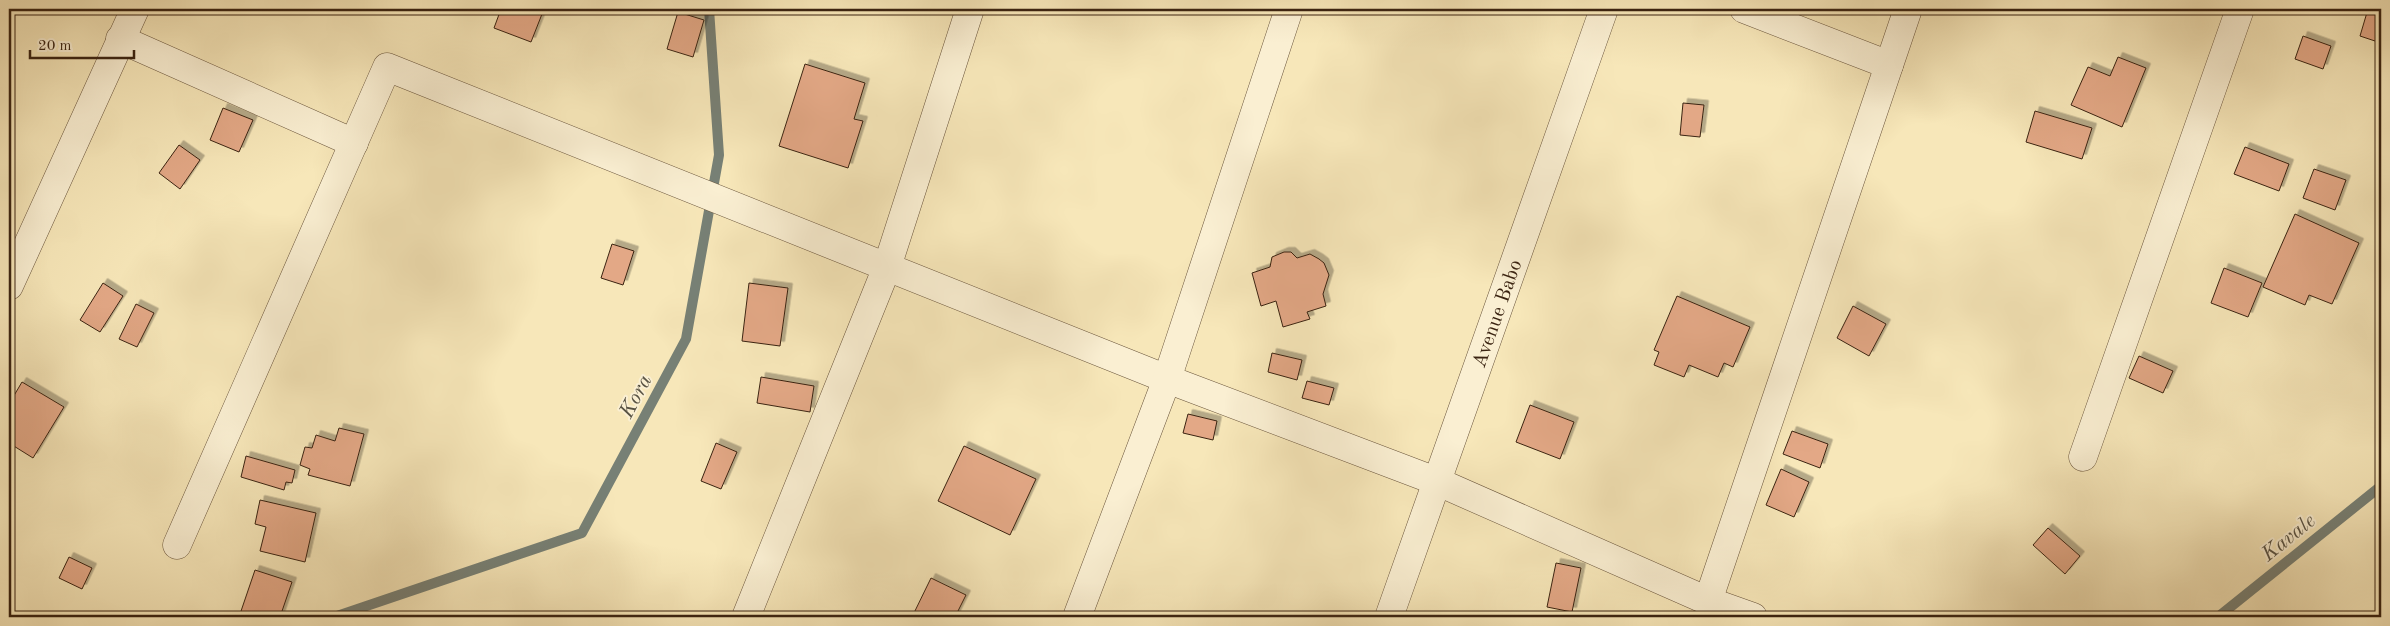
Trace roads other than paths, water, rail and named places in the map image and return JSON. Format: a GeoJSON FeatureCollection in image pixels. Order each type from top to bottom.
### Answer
{"type":"FeatureCollection","features":[{"type":"Feature","properties":{"kind":"street"},"geometry":{"type":"LineString","coordinates":[[9,286],[135,9]]}},
{"type":"Feature","properties":{"kind":"street"},"geometry":{"type":"LineString","coordinates":[[746,617],[887,267],[970,9]]}},
{"type":"Feature","properties":{"kind":"street"},"geometry":{"type":"LineString","coordinates":[[1077,617],[1166,379],[1289,9]]}},
{"type":"Feature","properties":{"kind":"street","name":"Avenue Babo"},"geometry":{"type":"LineString","coordinates":[[1389,617],[1604,9]]}},
{"type":"Feature","properties":{"kind":"street"},"geometry":{"type":"LineString","coordinates":[[1744,9],[1889,65]]}},
{"type":"Feature","properties":{"kind":"street"},"geometry":{"type":"LineString","coordinates":[[1708,601],[1908,9]]}},
{"type":"Feature","properties":{"kind":"street"},"geometry":{"type":"LineString","coordinates":[[2083,457],[2240,9]]}},
{"type":"Feature","properties":{"kind":"street"},"geometry":{"type":"LineString","coordinates":[[120,39],[354,143]]}},
{"type":"Feature","properties":{"kind":"street"},"geometry":{"type":"LineString","coordinates":[[176,544],[387,67],[1166,379],[1436,481],[1708,601],[1753,617]]}},
{"type":"Feature","properties":{"kind":"waterway","name":"Kora"},"geometry":{"type":"LineString","coordinates":[[334,617],[582,533],[686,339],[719,155],[709,9]]}},
{"type":"Feature","properties":{"kind":"waterway","name":"Kavale"},"geometry":{"type":"LineString","coordinates":[[2218,617],[2381,486]]}}]}
